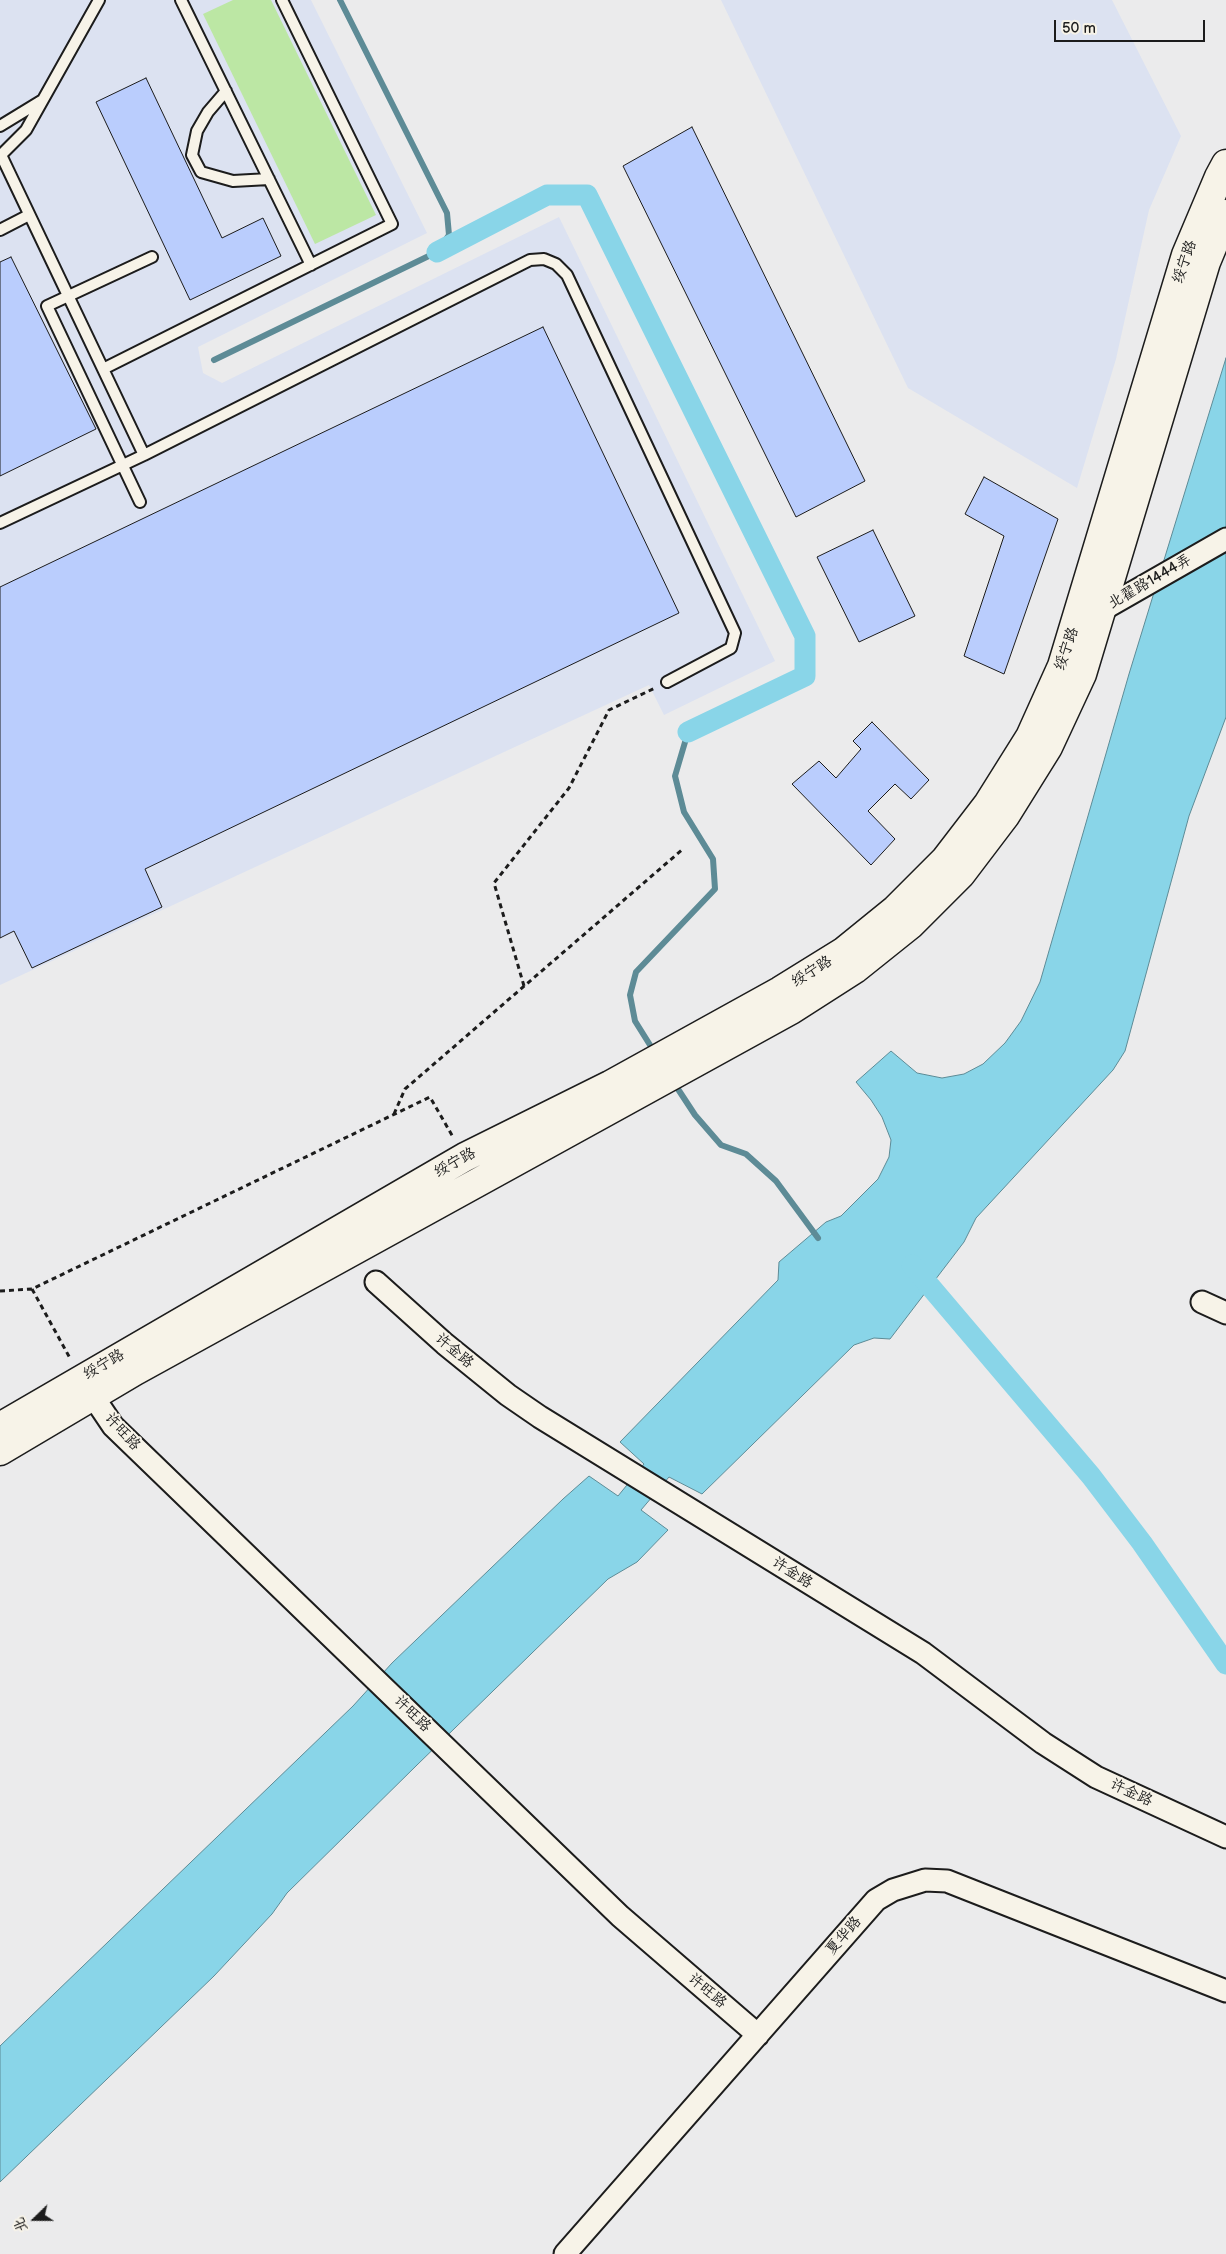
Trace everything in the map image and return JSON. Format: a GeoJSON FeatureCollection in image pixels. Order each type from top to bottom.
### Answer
{"type":"FeatureCollection","features":[{"type":"Feature","properties":{"kind":"main road","name":"绥宁路"},"geometry":{"type":"LineString","coordinates":[[0,1427],[87,1388],[135,1371],[667,1066],[843,952],[896,909],[945,860],[988,804],[1030,737],[1062,666],[1186,255],[1219,176],[1226,164]]}},
{"type":"Feature","properties":{"kind":"main road","name":"绥宁路"},"geometry":{"type":"LineString","coordinates":[[667,1066],[791,1010],[855,969],[910,925],[961,874],[1005,816],[1048,747],[1082,674],[1206,262],[1226,214]]}},
{"type":"Feature","properties":{"kind":"main road","name":"绥宁路"},"geometry":{"type":"LineString","coordinates":[[0,1452],[87,1388],[465,1156],[617,1094]]}},
{"type":"Feature","properties":{"kind":"street","name":"北翟路1444弄"},"geometry":{"type":"LineString","coordinates":[[1075,625],[1226,539]]}},
{"type":"Feature","properties":{"kind":"street","name":"许金路"},"geometry":{"type":"LineString","coordinates":[[376,1282],[446,1344],[508,1395],[629,1472],[923,1653],[1043,1743],[1096,1777],[1226,1837]]}},
{"type":"Feature","properties":{"kind":"street"},"geometry":{"type":"LineString","coordinates":[[1202,1302],[1226,1312]]}},
{"type":"Feature","properties":{"kind":"street","name":"许旺路"},"geometry":{"type":"LineString","coordinates":[[87,1388],[113,1426],[620,1916],[758,2035]]}},
{"type":"Feature","properties":{"kind":"street","name":"夏华路"},"geometry":{"type":"LineString","coordinates":[[565,2254],[876,1900],[893,1890],[925,1880],[947,1881],[1226,1991]]}},
{"type":"Feature","properties":{"kind":"lane"},"geometry":{"type":"LineString","coordinates":[[99,0],[26,130],[1,156],[144,455]]}},
{"type":"Feature","properties":{"kind":"lane"},"geometry":{"type":"LineString","coordinates":[[182,0],[311,265]]}},
{"type":"Feature","properties":{"kind":"lane"},"geometry":{"type":"LineString","coordinates":[[103,369],[392,224],[282,0]]}},
{"type":"Feature","properties":{"kind":"lane"},"geometry":{"type":"LineString","coordinates":[[226,91],[208,112],[196,131],[192,154],[202,172],[233,181],[269,179]]}},
{"type":"Feature","properties":{"kind":"lane"},"geometry":{"type":"LineString","coordinates":[[0,126],[42,100]]}},
{"type":"Feature","properties":{"kind":"lane"},"geometry":{"type":"LineString","coordinates":[[0,230],[29,215]]}},
{"type":"Feature","properties":{"kind":"lane"},"geometry":{"type":"LineString","coordinates":[[140,502],[47,306],[152,257]]}},
{"type":"Feature","properties":{"kind":"lane"},"geometry":{"type":"LineString","coordinates":[[0,523],[144,455],[530,260],[544,259],[556,264],[567,275],[735,633],[731,648],[667,682]]}},
{"type":"Feature","properties":{"kind":"path"},"geometry":{"type":"LineString","coordinates":[[524,986],[494,883],[569,788],[609,710],[667,682]]}},
{"type":"Feature","properties":{"kind":"path"},"geometry":{"type":"LineString","coordinates":[[394,1114],[405,1089],[683,849]]}},
{"type":"Feature","properties":{"kind":"path"},"geometry":{"type":"LineString","coordinates":[[0,1291],[32,1289],[430,1097],[465,1156]]}},
{"type":"Feature","properties":{"kind":"path"},"geometry":{"type":"LineString","coordinates":[[32,1289],[87,1388]]}},
{"type":"Feature","properties":{"kind":"shaded area"},"geometry":{"type":"Polygon","coordinates":[[[0,0],[311,0],[427,233],[198,347],[203,373],[222,383],[559,217],[775,661],[664,715],[649,685],[0,985],[0,0]]]}},
{"type":"Feature","properties":{"kind":"shaded area"},"geometry":{"type":"Polygon","coordinates":[[[721,0],[1112,0],[1181,136],[1149,210],[1116,359],[1077,488],[908,388],[721,0]]]}},
{"type":"Feature","properties":{"kind":"green space"},"geometry":{"type":"Polygon","coordinates":[[[233,0],[271,0],[376,215],[315,244],[203,14],[233,0]]]}},
{"type":"Feature","properties":{"kind":"water"},"geometry":{"type":"Polygon","coordinates":[[[1226,358],[1226,717],[1189,816],[1125,1051],[1113,1070],[976,1218],[964,1242],[890,1339],[874,1338],[854,1345],[702,1494],[669,1477],[641,1510],[668,1530],[637,1562],[608,1579],[417,1765],[287,1893],[272,1914],[214,1976],[0,2182],[0,2046],[353,1706],[392,1663],[563,1499],[589,1476],[618,1496],[644,1464],[620,1442],[778,1280],[779,1262],[826,1222],[841,1216],[878,1179],[889,1157],[891,1140],[882,1117],[856,1082],[891,1051],[917,1073],[942,1078],[964,1074],[983,1064],[1005,1043],[1021,1021],[1040,982],[1129,674],[1226,358]]]}},
{"type":"Feature","properties":{"kind":"building"},"geometry":{"type":"Polygon","coordinates":[[[146,78],[222,238],[263,218],[281,256],[190,300],[96,102],[146,78]]]}},
{"type":"Feature","properties":{"kind":"building"},"geometry":{"type":"Polygon","coordinates":[[[692,127],[865,481],[796,517],[623,166],[692,127]]]}},
{"type":"Feature","properties":{"kind":"building"},"geometry":{"type":"Polygon","coordinates":[[[11,257],[96,429],[0,476],[0,262],[11,257]]]}},
{"type":"Feature","properties":{"kind":"building"},"geometry":{"type":"Polygon","coordinates":[[[543,327],[679,613],[145,869],[162,907],[32,968],[14,931],[0,938],[0,587],[543,327]]]}},
{"type":"Feature","properties":{"kind":"building"},"geometry":{"type":"Polygon","coordinates":[[[984,477],[1058,519],[1004,674],[964,656],[1004,536],[965,514],[984,477]]]}},
{"type":"Feature","properties":{"kind":"building"},"geometry":{"type":"Polygon","coordinates":[[[873,530],[915,616],[859,642],[817,557],[873,530]]]}},
{"type":"Feature","properties":{"kind":"building"},"geometry":{"type":"Polygon","coordinates":[[[872,722],[929,780],[911,799],[895,784],[868,811],[895,839],[871,865],[792,784],[819,761],[836,778],[861,749],[853,741],[872,722]]]}},
{"type":"Feature","properties":{"kind":"waterway"},"geometry":{"type":"LineString","coordinates":[[214,360],[437,252],[449,235],[447,213],[340,0]]}},
{"type":"Feature","properties":{"kind":"waterway"},"geometry":{"type":"LineString","coordinates":[[437,252],[547,195],[587,195],[805,636],[805,676],[688,732]]}},
{"type":"Feature","properties":{"kind":"waterway"},"geometry":{"type":"LineString","coordinates":[[655,1053],[635,1021],[630,995],[636,972],[715,889],[713,859],[684,812],[675,776],[688,732]]}},
{"type":"Feature","properties":{"kind":"waterway"},"geometry":{"type":"LineString","coordinates":[[674,1083],[695,1115],[721,1145],[746,1154],[776,1181],[818,1238]]}},
{"type":"Feature","properties":{"kind":"waterway"},"geometry":{"type":"LineString","coordinates":[[912,1265],[1091,1476],[1142,1543],[1226,1664]]}}]}
